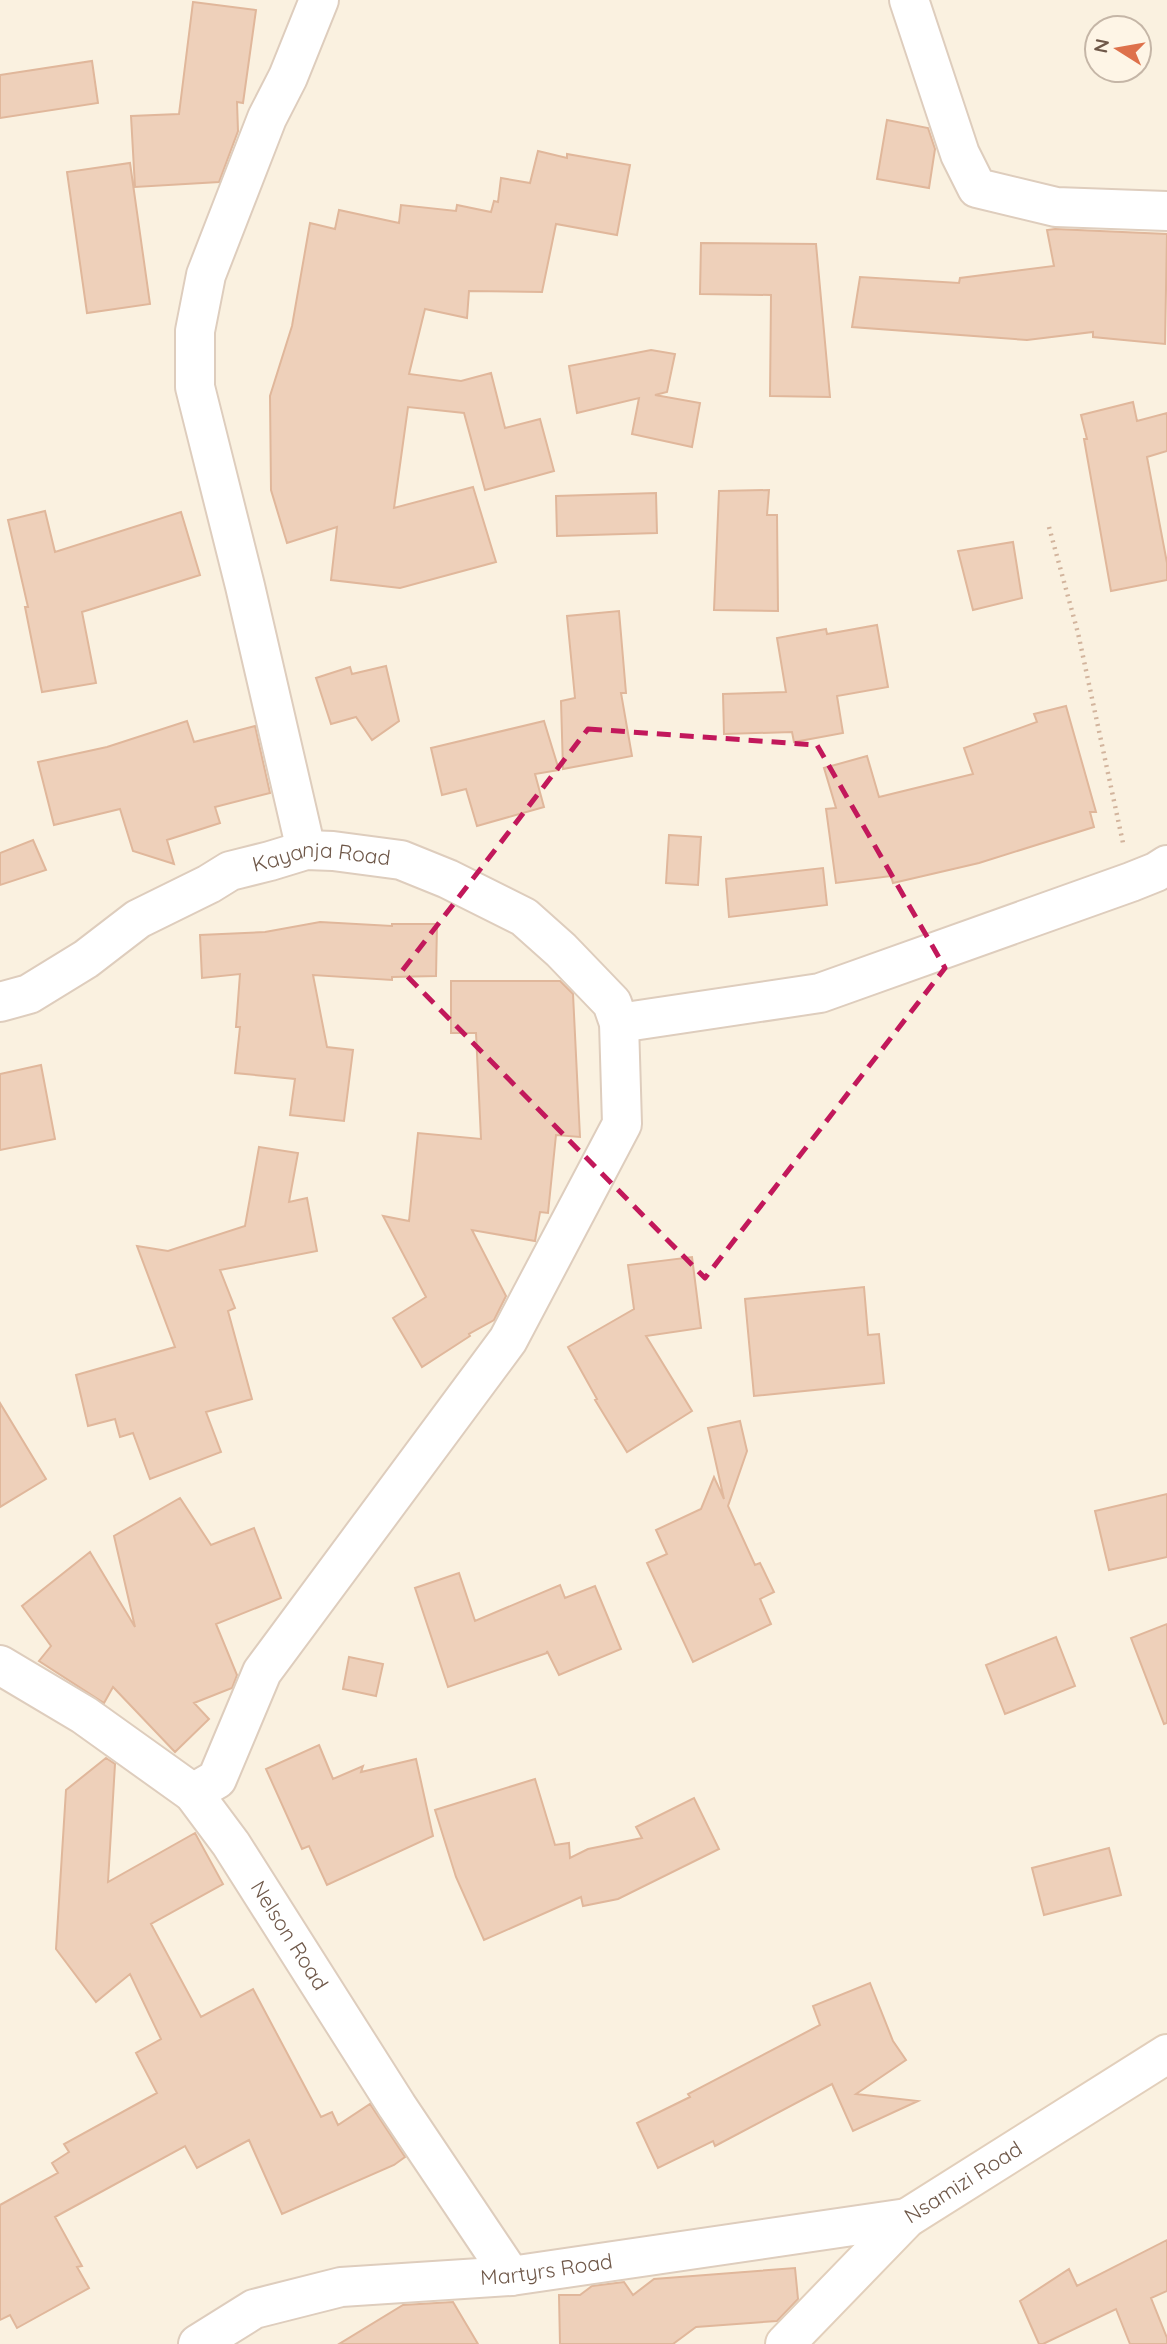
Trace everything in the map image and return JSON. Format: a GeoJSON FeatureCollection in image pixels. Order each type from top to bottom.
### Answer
{"type":"FeatureCollection","features":[{"type":"Feature","properties":{"kind":"street"},"geometry":{"type":"LineString","coordinates":[[306,850],[248,599],[195,387],[195,331],[206,275],[267,118],[288,77],[319,0]]}},
{"type":"Feature","properties":{"kind":"street"},"geometry":{"type":"LineString","coordinates":[[909,0],[960,154],[977,188],[1056,206],[1167,211]]}},
{"type":"Feature","properties":{"kind":"street","name":"Kayanja Road"},"geometry":{"type":"LineString","coordinates":[[0,1002],[29,994],[86,958],[138,919],[230,871],[306,850],[401,860],[448,879],[524,917],[561,950],[612,1003],[619,1023]]}},
{"type":"Feature","properties":{"kind":"street"},"geometry":{"type":"LineString","coordinates":[[193,1793],[217,1779],[262,1672],[508,1340],[622,1124],[619,1023],[820,993],[1155,876]]}},
{"type":"Feature","properties":{"kind":"street","name":"Nelson Road"},"geometry":{"type":"LineString","coordinates":[[0,1665],[84,1714],[193,1793],[230,1844],[397,2106],[510,2276]]}},
{"type":"Feature","properties":{"kind":"street","name":"Nsamizi Road"},"geometry":{"type":"LineString","coordinates":[[785,2344],[907,2218],[1167,2054]]}},
{"type":"Feature","properties":{"kind":"street","name":"Martyrs Road"},"geometry":{"type":"LineString","coordinates":[[198,2344],[254,2309],[341,2287],[510,2276],[907,2218]]}},
{"type":"Feature","properties":{"kind":"path"},"geometry":{"type":"LineString","coordinates":[[1049,527],[1078,633],[1155,876]]}},
{"type":"Feature","properties":{"kind":"highlighted area"},"geometry":{"type":"Polygon","coordinates":[[[588,729],[817,745],[945,968],[705,1278],[402,971],[588,729]]]}},
{"type":"Feature","properties":{"kind":"building"},"geometry":{"type":"Polygon","coordinates":[[[193,2],[256,10],[243,103],[237,102],[238,131],[219,182],[135,187],[131,116],[179,114],[193,2]]]}},
{"type":"Feature","properties":{"kind":"building"},"geometry":{"type":"Polygon","coordinates":[[[92,61],[98,103],[0,118],[0,75],[92,61]]]}},
{"type":"Feature","properties":{"kind":"building"},"geometry":{"type":"Polygon","coordinates":[[[887,120],[928,128],[935,149],[929,188],[877,179],[887,120]]]}},
{"type":"Feature","properties":{"kind":"building"},"geometry":{"type":"Polygon","coordinates":[[[538,151],[567,158],[567,154],[630,165],[617,235],[556,224],[542,292],[469,291],[467,318],[425,309],[409,374],[461,381],[491,373],[505,428],[540,419],[554,471],[485,490],[464,413],[408,407],[394,508],[473,487],[496,562],[400,588],[331,580],[337,527],[287,543],[271,490],[270,396],[292,326],[310,223],[335,229],[339,210],[399,223],[401,205],[456,211],[457,205],[491,212],[494,201],[498,202],[501,178],[530,183],[538,151]]]}},
{"type":"Feature","properties":{"kind":"building"},"geometry":{"type":"Polygon","coordinates":[[[130,163],[150,304],[87,313],[67,172],[130,163]]]}},
{"type":"Feature","properties":{"kind":"building"},"geometry":{"type":"Polygon","coordinates":[[[1047,230],[1167,234],[1165,344],[1093,337],[1093,332],[1027,340],[852,327],[860,277],[959,283],[960,278],[1054,266],[1047,230]]]}},
{"type":"Feature","properties":{"kind":"building"},"geometry":{"type":"Polygon","coordinates":[[[701,243],[816,244],[830,397],[770,396],[771,295],[700,294],[701,243]]]}},
{"type":"Feature","properties":{"kind":"building"},"geometry":{"type":"Polygon","coordinates":[[[651,350],[675,354],[667,392],[655,395],[700,403],[692,447],[632,434],[639,398],[577,413],[569,366],[651,350]]]}},
{"type":"Feature","properties":{"kind":"building"},"geometry":{"type":"Polygon","coordinates":[[[1133,402],[1137,421],[1167,413],[1167,451],[1147,457],[1167,563],[1167,580],[1111,591],[1081,415],[1133,402]]]}},
{"type":"Feature","properties":{"kind":"building"},"geometry":{"type":"Polygon","coordinates":[[[769,490],[767,515],[777,515],[778,611],[714,610],[719,491],[769,490]]]}},
{"type":"Feature","properties":{"kind":"building"},"geometry":{"type":"Polygon","coordinates":[[[656,493],[657,533],[557,536],[556,496],[656,493]]]}},
{"type":"Feature","properties":{"kind":"building"},"geometry":{"type":"Polygon","coordinates":[[[45,511],[55,552],[181,512],[200,575],[82,612],[96,683],[42,692],[25,607],[28,607],[8,520],[45,511]]]}},
{"type":"Feature","properties":{"kind":"building"},"geometry":{"type":"Polygon","coordinates":[[[1013,542],[1022,598],[973,610],[958,551],[1013,542]]]}},
{"type":"Feature","properties":{"kind":"building"},"geometry":{"type":"Polygon","coordinates":[[[619,611],[626,693],[621,693],[632,756],[563,769],[561,701],[575,698],[567,616],[619,611]]]}},
{"type":"Feature","properties":{"kind":"building"},"geometry":{"type":"Polygon","coordinates":[[[877,625],[888,687],[837,696],[843,733],[794,742],[792,732],[724,734],[723,694],[786,692],[777,638],[826,629],[827,634],[877,625]]]}},
{"type":"Feature","properties":{"kind":"building"},"geometry":{"type":"Polygon","coordinates":[[[386,666],[399,721],[372,740],[356,717],[331,724],[316,678],[350,667],[352,674],[386,666]]]}},
{"type":"Feature","properties":{"kind":"building"},"geometry":{"type":"Polygon","coordinates":[[[1066,706],[1096,812],[1090,812],[1094,827],[979,863],[893,883],[891,876],[836,883],[826,809],[836,808],[824,768],[867,756],[879,797],[973,774],[964,748],[1037,722],[1034,714],[1066,706]]]}},
{"type":"Feature","properties":{"kind":"building"},"geometry":{"type":"Polygon","coordinates":[[[187,721],[194,742],[255,726],[270,793],[215,807],[220,823],[167,840],[174,864],[133,851],[120,809],[54,825],[38,762],[107,747],[187,721]]]}},
{"type":"Feature","properties":{"kind":"building"},"geometry":{"type":"Polygon","coordinates":[[[544,721],[559,770],[535,774],[544,807],[477,826],[466,789],[442,795],[431,748],[544,721]]]}},
{"type":"Feature","properties":{"kind":"building"},"geometry":{"type":"Polygon","coordinates":[[[669,835],[701,837],[698,885],[666,883],[669,835]]]}},
{"type":"Feature","properties":{"kind":"building"},"geometry":{"type":"Polygon","coordinates":[[[33,840],[46,870],[0,885],[0,853],[33,840]]]}},
{"type":"Feature","properties":{"kind":"building"},"geometry":{"type":"Polygon","coordinates":[[[823,868],[827,905],[729,917],[726,879],[823,868]]]}},
{"type":"Feature","properties":{"kind":"building"},"geometry":{"type":"Polygon","coordinates":[[[320,922],[392,926],[437,924],[436,976],[392,977],[392,980],[313,975],[327,1047],[353,1050],[344,1121],[290,1115],[295,1079],[235,1073],[240,1027],[236,1027],[240,974],[202,978],[200,935],[265,932],[320,922]]]}},
{"type":"Feature","properties":{"kind":"building"},"geometry":{"type":"Polygon","coordinates":[[[451,981],[560,981],[573,994],[580,1137],[556,1135],[548,1213],[540,1212],[535,1241],[472,1230],[506,1296],[494,1320],[422,1367],[393,1318],[426,1297],[383,1216],[409,1221],[418,1133],[481,1139],[476,1033],[451,1033],[451,981]]]}},
{"type":"Feature","properties":{"kind":"building"},"geometry":{"type":"Polygon","coordinates":[[[41,1065],[55,1139],[0,1150],[0,1074],[41,1065]]]}},
{"type":"Feature","properties":{"kind":"building"},"geometry":{"type":"Polygon","coordinates":[[[259,1147],[298,1153],[289,1202],[307,1198],[317,1251],[220,1270],[235,1308],[228,1311],[252,1399],[206,1412],[221,1452],[150,1479],[133,1433],[120,1437],[115,1419],[88,1426],[76,1375],[175,1347],[137,1246],[168,1251],[245,1226],[259,1147]]]}},
{"type":"Feature","properties":{"kind":"building"},"geometry":{"type":"Polygon","coordinates":[[[692,1257],[701,1328],[646,1336],[692,1411],[627,1452],[595,1400],[597,1399],[568,1347],[634,1309],[628,1265],[692,1257]]]}},
{"type":"Feature","properties":{"kind":"building"},"geometry":{"type":"Polygon","coordinates":[[[864,1287],[868,1335],[879,1334],[884,1383],[754,1396],[745,1299],[864,1287]]]}},
{"type":"Feature","properties":{"kind":"building"},"geometry":{"type":"Polygon","coordinates":[[[0,1403],[46,1479],[0,1507],[0,1403]]]}},
{"type":"Feature","properties":{"kind":"building"},"geometry":{"type":"Polygon","coordinates":[[[740,1421],[747,1451],[728,1506],[755,1565],[760,1563],[774,1592],[760,1599],[771,1624],[693,1662],[647,1563],[667,1554],[656,1530],[701,1509],[714,1477],[724,1499],[708,1428],[740,1421]]]}},
{"type":"Feature","properties":{"kind":"building"},"geometry":{"type":"Polygon","coordinates":[[[1167,1494],[1167,1557],[1109,1570],[1095,1511],[1167,1494]]]}},
{"type":"Feature","properties":{"kind":"building"},"geometry":{"type":"Polygon","coordinates":[[[180,1498],[211,1545],[254,1528],[281,1598],[216,1624],[237,1675],[232,1688],[194,1703],[209,1719],[175,1752],[113,1687],[104,1703],[39,1661],[51,1646],[22,1606],[90,1552],[135,1627],[114,1536],[180,1498]]]}},
{"type":"Feature","properties":{"kind":"building"},"geometry":{"type":"Polygon","coordinates":[[[459,1573],[475,1621],[560,1585],[565,1598],[595,1586],[621,1649],[559,1675],[547,1651],[448,1687],[415,1588],[459,1573]]]}},
{"type":"Feature","properties":{"kind":"building"},"geometry":{"type":"Polygon","coordinates":[[[1167,1624],[1167,1723],[1164,1724],[1131,1638],[1167,1624]]]}},
{"type":"Feature","properties":{"kind":"building"},"geometry":{"type":"Polygon","coordinates":[[[1056,1637],[1075,1686],[1005,1714],[986,1665],[1056,1637]]]}},
{"type":"Feature","properties":{"kind":"building"},"geometry":{"type":"Polygon","coordinates":[[[349,1657],[383,1664],[376,1696],[343,1689],[349,1657]]]}},
{"type":"Feature","properties":{"kind":"building"},"geometry":{"type":"Polygon","coordinates":[[[319,1745],[333,1779],[363,1766],[361,1772],[416,1759],[433,1836],[327,1885],[309,1846],[302,1849],[266,1769],[319,1745]]]}},
{"type":"Feature","properties":{"kind":"building"},"geometry":{"type":"Polygon","coordinates":[[[106,1758],[115,1764],[108,1882],[195,1833],[223,1884],[151,1924],[201,2017],[253,1989],[321,2117],[332,2112],[338,2125],[370,2104],[405,2157],[394,2165],[282,2214],[249,2140],[197,2168],[185,2146],[55,2217],[82,2266],[77,2267],[89,2288],[17,2328],[10,2315],[0,2320],[0,2205],[58,2173],[52,2163],[69,2152],[64,2144],[157,2093],[136,2053],[161,2039],[130,1974],[96,2002],[56,1949],[66,1790],[106,1758]]]}},
{"type":"Feature","properties":{"kind":"building"},"geometry":{"type":"Polygon","coordinates":[[[535,1779],[555,1845],[569,1843],[570,1858],[588,1849],[642,1838],[636,1827],[694,1798],[719,1849],[618,1899],[583,1906],[581,1897],[484,1940],[456,1877],[435,1810],[535,1779]]]}},
{"type":"Feature","properties":{"kind":"building"},"geometry":{"type":"Polygon","coordinates":[[[1109,1848],[1121,1895],[1044,1915],[1032,1868],[1109,1848]]]}},
{"type":"Feature","properties":{"kind":"building"},"geometry":{"type":"Polygon","coordinates":[[[870,1983],[893,2041],[906,2060],[856,2094],[918,2101],[853,2131],[832,2084],[715,2146],[713,2141],[658,2168],[637,2123],[690,2097],[688,2094],[820,2025],[813,2006],[870,1983]]]}},
{"type":"Feature","properties":{"kind":"building"},"geometry":{"type":"Polygon","coordinates":[[[1167,2240],[1167,2291],[1151,2298],[1167,2344],[1130,2344],[1116,2309],[1039,2344],[1020,2301],[1069,2269],[1077,2286],[1167,2240]]]}},
{"type":"Feature","properties":{"kind":"building"},"geometry":{"type":"Polygon","coordinates":[[[795,2268],[798,2299],[777,2321],[696,2327],[673,2344],[560,2344],[559,2295],[580,2295],[592,2286],[624,2282],[633,2295],[654,2279],[795,2268]]]}},
{"type":"Feature","properties":{"kind":"building"},"geometry":{"type":"Polygon","coordinates":[[[453,2302],[478,2344],[339,2344],[403,2305],[453,2302]]]}}]}
